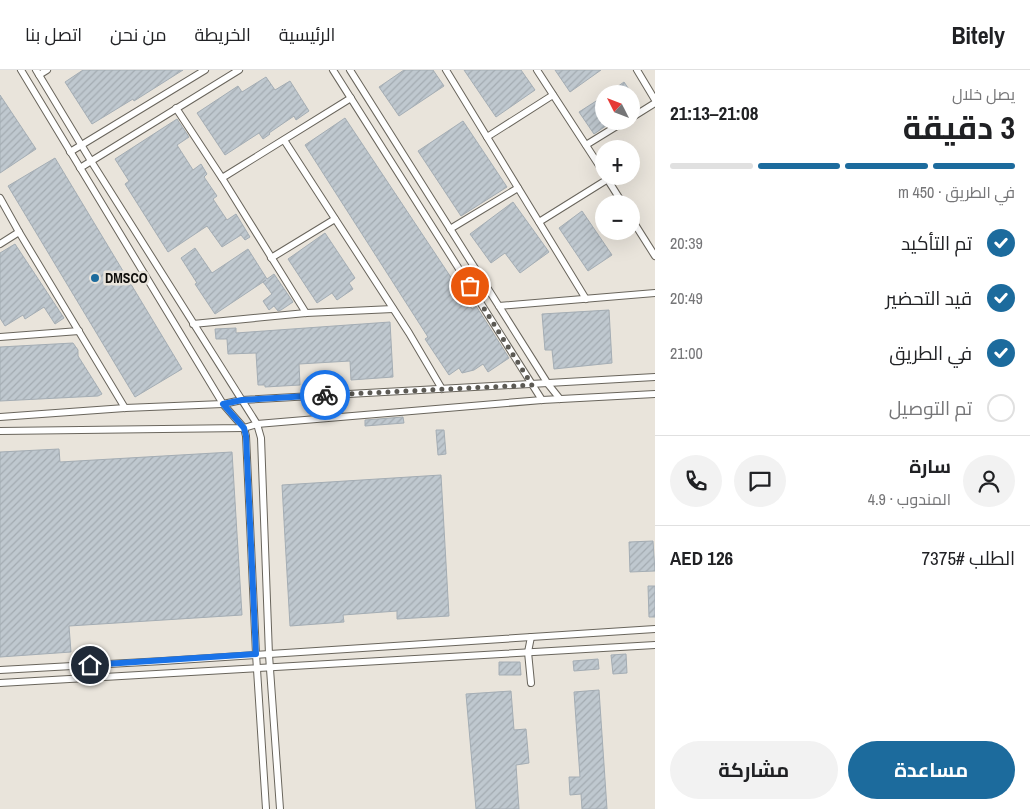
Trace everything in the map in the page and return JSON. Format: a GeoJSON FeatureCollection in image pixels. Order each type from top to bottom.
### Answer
{"type":"FeatureCollection","features":[{"type":"Feature","properties":{"kind":"street"},"geometry":{"type":"LineString","coordinates":[[21,70],[223,404],[244,428],[246,436],[256,654],[266,809]]}},
{"type":"Feature","properties":{"kind":"street"},"geometry":{"type":"LineString","coordinates":[[47,70],[37,72],[257,424],[261,438],[269,654],[280,809]]}},
{"type":"Feature","properties":{"kind":"street"},"geometry":{"type":"LineString","coordinates":[[70,152],[205,70]]}},
{"type":"Feature","properties":{"kind":"street"},"geometry":{"type":"LineString","coordinates":[[80,168],[239,70]]}},
{"type":"Feature","properties":{"kind":"street"},"geometry":{"type":"LineString","coordinates":[[333,70],[542,400]]}},
{"type":"Feature","properties":{"kind":"street"},"geometry":{"type":"LineString","coordinates":[[350,70],[548,384],[560,399]]}},
{"type":"Feature","properties":{"kind":"street"},"geometry":{"type":"LineString","coordinates":[[446,70],[586,298]]}},
{"type":"Feature","properties":{"kind":"street"},"geometry":{"type":"LineString","coordinates":[[537,70],[595,159]]}},
{"type":"Feature","properties":{"kind":"street"},"geometry":{"type":"LineString","coordinates":[[636,70],[655,102],[640,112]]}},
{"type":"Feature","properties":{"kind":"street"},"geometry":{"type":"LineString","coordinates":[[487,137],[553,95]]}},
{"type":"Feature","properties":{"kind":"street"},"geometry":{"type":"LineString","coordinates":[[222,178],[351,98]]}},
{"type":"Feature","properties":{"kind":"street"},"geometry":{"type":"LineString","coordinates":[[176,108],[306,313]]}},
{"type":"Feature","properties":{"kind":"street"},"geometry":{"type":"LineString","coordinates":[[586,145],[610,130]]}},
{"type":"Feature","properties":{"kind":"street"},"geometry":{"type":"LineString","coordinates":[[284,140],[409,333],[442,389]]}},
{"type":"Feature","properties":{"kind":"street"},"geometry":{"type":"LineString","coordinates":[[539,222],[595,184]]}},
{"type":"Feature","properties":{"kind":"street"},"geometry":{"type":"LineString","coordinates":[[450,229],[518,188]]}},
{"type":"Feature","properties":{"kind":"street"},"geometry":{"type":"LineString","coordinates":[[0,198],[125,408]]}},
{"type":"Feature","properties":{"kind":"street"},"geometry":{"type":"LineString","coordinates":[[271,258],[335,219]]}},
{"type":"Feature","properties":{"kind":"street"},"geometry":{"type":"LineString","coordinates":[[0,244],[19,232]]}},
{"type":"Feature","properties":{"kind":"street"},"geometry":{"type":"LineString","coordinates":[[640,232],[655,256]]}},
{"type":"Feature","properties":{"kind":"street"},"geometry":{"type":"LineString","coordinates":[[499,306],[655,293]]}},
{"type":"Feature","properties":{"kind":"street"},"geometry":{"type":"LineString","coordinates":[[193,324],[306,313],[393,309]]}},
{"type":"Feature","properties":{"kind":"street"},"geometry":{"type":"LineString","coordinates":[[0,337],[79,331]]}},
{"type":"Feature","properties":{"kind":"street"},"geometry":{"type":"LineString","coordinates":[[0,417],[125,408],[223,404],[242,400],[655,377]]}},
{"type":"Feature","properties":{"kind":"street"},"geometry":{"type":"LineString","coordinates":[[0,431],[244,428],[257,424],[542,400],[655,394]]}},
{"type":"Feature","properties":{"kind":"street"},"geometry":{"type":"LineString","coordinates":[[0,670],[655,629]]}},
{"type":"Feature","properties":{"kind":"street"},"geometry":{"type":"LineString","coordinates":[[531,638],[528,652],[531,683]]}},
{"type":"Feature","properties":{"kind":"street"},"geometry":{"type":"LineString","coordinates":[[0,682],[655,645]]}},
{"type":"Feature","properties":{"kind":"building"},"geometry":{"type":"Polygon","coordinates":[[[83,70],[183,70],[134,101],[133,99],[92,124],[65,82],[83,70]]]}},
{"type":"Feature","properties":{"kind":"building"},"geometry":{"type":"Polygon","coordinates":[[[404,70],[433,70],[444,86],[399,116],[379,87],[404,70]]]}},
{"type":"Feature","properties":{"kind":"building"},"geometry":{"type":"Polygon","coordinates":[[[464,70],[521,70],[535,90],[496,117],[464,70]]]}},
{"type":"Feature","properties":{"kind":"building"},"geometry":{"type":"Polygon","coordinates":[[[555,70],[601,70],[570,92],[555,70]]]}},
{"type":"Feature","properties":{"kind":"building"},"geometry":{"type":"Polygon","coordinates":[[[266,77],[275,90],[290,81],[309,111],[296,120],[294,116],[263,139],[259,133],[225,155],[197,113],[238,86],[242,92],[266,77]]]}},
{"type":"Feature","properties":{"kind":"building"},"geometry":{"type":"Polygon","coordinates":[[[0,95],[36,149],[0,173],[0,95]]]}},
{"type":"Feature","properties":{"kind":"building"},"geometry":{"type":"Polygon","coordinates":[[[595,102],[595,130],[600,130],[594,134],[579,112],[595,102]]]}},
{"type":"Feature","properties":{"kind":"building"},"geometry":{"type":"Polygon","coordinates":[[[345,118],[472,309],[476,306],[509,358],[488,372],[483,364],[474,370],[462,373],[459,368],[449,375],[425,339],[428,337],[305,145],[345,118]]]}},
{"type":"Feature","properties":{"kind":"building"},"geometry":{"type":"Polygon","coordinates":[[[177,119],[189,137],[177,145],[193,170],[201,164],[207,174],[204,177],[217,196],[213,199],[227,220],[236,214],[250,237],[245,240],[241,235],[222,247],[207,226],[168,252],[125,184],[129,181],[115,159],[177,119]]]}},
{"type":"Feature","properties":{"kind":"building"},"geometry":{"type":"Polygon","coordinates":[[[463,121],[507,187],[461,216],[418,151],[463,121]]]}},
{"type":"Feature","properties":{"kind":"building","name":"DMSCO"},"geometry":{"type":"Polygon","coordinates":[[[55,158],[182,369],[135,397],[8,186],[55,158]]]}},
{"type":"Feature","properties":{"kind":"building"},"geometry":{"type":"Polygon","coordinates":[[[513,202],[549,252],[520,273],[505,253],[491,263],[470,234],[513,202]]]}},
{"type":"Feature","properties":{"kind":"building"},"geometry":{"type":"Polygon","coordinates":[[[582,211],[595,230],[595,240],[602,240],[612,255],[588,271],[559,228],[582,211]]]}},
{"type":"Feature","properties":{"kind":"building"},"geometry":{"type":"Polygon","coordinates":[[[325,233],[355,278],[349,283],[353,289],[337,300],[332,293],[317,303],[288,259],[325,233]]]}},
{"type":"Feature","properties":{"kind":"building"},"geometry":{"type":"Polygon","coordinates":[[[15,244],[64,318],[55,324],[44,307],[25,319],[23,315],[5,326],[0,318],[0,253],[15,244]]]}},
{"type":"Feature","properties":{"kind":"building"},"geometry":{"type":"Polygon","coordinates":[[[195,248],[212,273],[248,249],[267,279],[274,274],[293,302],[278,311],[274,306],[269,310],[263,301],[272,294],[263,282],[215,314],[195,284],[197,283],[181,258],[195,248]]]}},
{"type":"Feature","properties":{"kind":"building"},"geometry":{"type":"Polygon","coordinates":[[[609,310],[612,363],[554,369],[552,350],[545,350],[542,314],[609,310]]]}},
{"type":"Feature","properties":{"kind":"building"},"geometry":{"type":"Polygon","coordinates":[[[390,322],[393,377],[351,380],[350,361],[299,364],[300,385],[265,387],[265,385],[258,385],[256,353],[228,354],[227,339],[216,339],[215,329],[236,328],[236,333],[390,322]]]}},
{"type":"Feature","properties":{"kind":"building"},"geometry":{"type":"Polygon","coordinates":[[[73,343],[78,350],[78,356],[102,394],[98,396],[0,401],[0,347],[73,343]]]}},
{"type":"Feature","properties":{"kind":"building"},"geometry":{"type":"Polygon","coordinates":[[[403,417],[404,423],[365,426],[365,420],[403,417]]]}},
{"type":"Feature","properties":{"kind":"building"},"geometry":{"type":"Polygon","coordinates":[[[436,430],[444,430],[446,454],[438,455],[436,430]]]}},
{"type":"Feature","properties":{"kind":"building"},"geometry":{"type":"Polygon","coordinates":[[[59,449],[60,462],[232,452],[242,615],[69,626],[71,652],[0,657],[0,452],[59,449]]]}},
{"type":"Feature","properties":{"kind":"building"},"geometry":{"type":"Polygon","coordinates":[[[441,475],[449,616],[397,619],[397,611],[343,615],[344,622],[290,626],[282,485],[441,475]]]}},
{"type":"Feature","properties":{"kind":"building"},"geometry":{"type":"Polygon","coordinates":[[[653,541],[655,571],[630,572],[629,542],[653,541]]]}},
{"type":"Feature","properties":{"kind":"building"},"geometry":{"type":"Polygon","coordinates":[[[648,586],[655,586],[655,617],[649,617],[648,586]]]}},
{"type":"Feature","properties":{"kind":"building"},"geometry":{"type":"Polygon","coordinates":[[[626,654],[627,673],[613,674],[611,655],[626,654]]]}},
{"type":"Feature","properties":{"kind":"building"},"geometry":{"type":"Polygon","coordinates":[[[598,659],[599,669],[574,671],[573,661],[598,659]]]}},
{"type":"Feature","properties":{"kind":"building"},"geometry":{"type":"Polygon","coordinates":[[[499,662],[520,662],[521,675],[499,675],[499,662]]]}},
{"type":"Feature","properties":{"kind":"building"},"geometry":{"type":"Polygon","coordinates":[[[599,690],[607,809],[582,809],[581,794],[570,795],[569,777],[580,777],[574,692],[599,690]]]}},
{"type":"Feature","properties":{"kind":"building"},"geometry":{"type":"Polygon","coordinates":[[[511,691],[514,730],[526,729],[529,763],[516,765],[519,809],[476,809],[466,694],[511,691]]]}},
{"type":"Feature","properties":{"kind":"way so far"},"geometry":{"type":"LineString","coordinates":[[325,395],[532,385],[470,286]]}},
{"type":"Feature","properties":{"kind":"place","name":"DMSCO"},"geometry":{"type":"Point","coordinates":[95,278]}},
{"type":"Feature","properties":{"kind":"route"},"geometry":{"type":"LineString","coordinates":[[90,665],[256,654],[246,436],[244,428],[223,404],[242,400],[325,395]]}}]}
